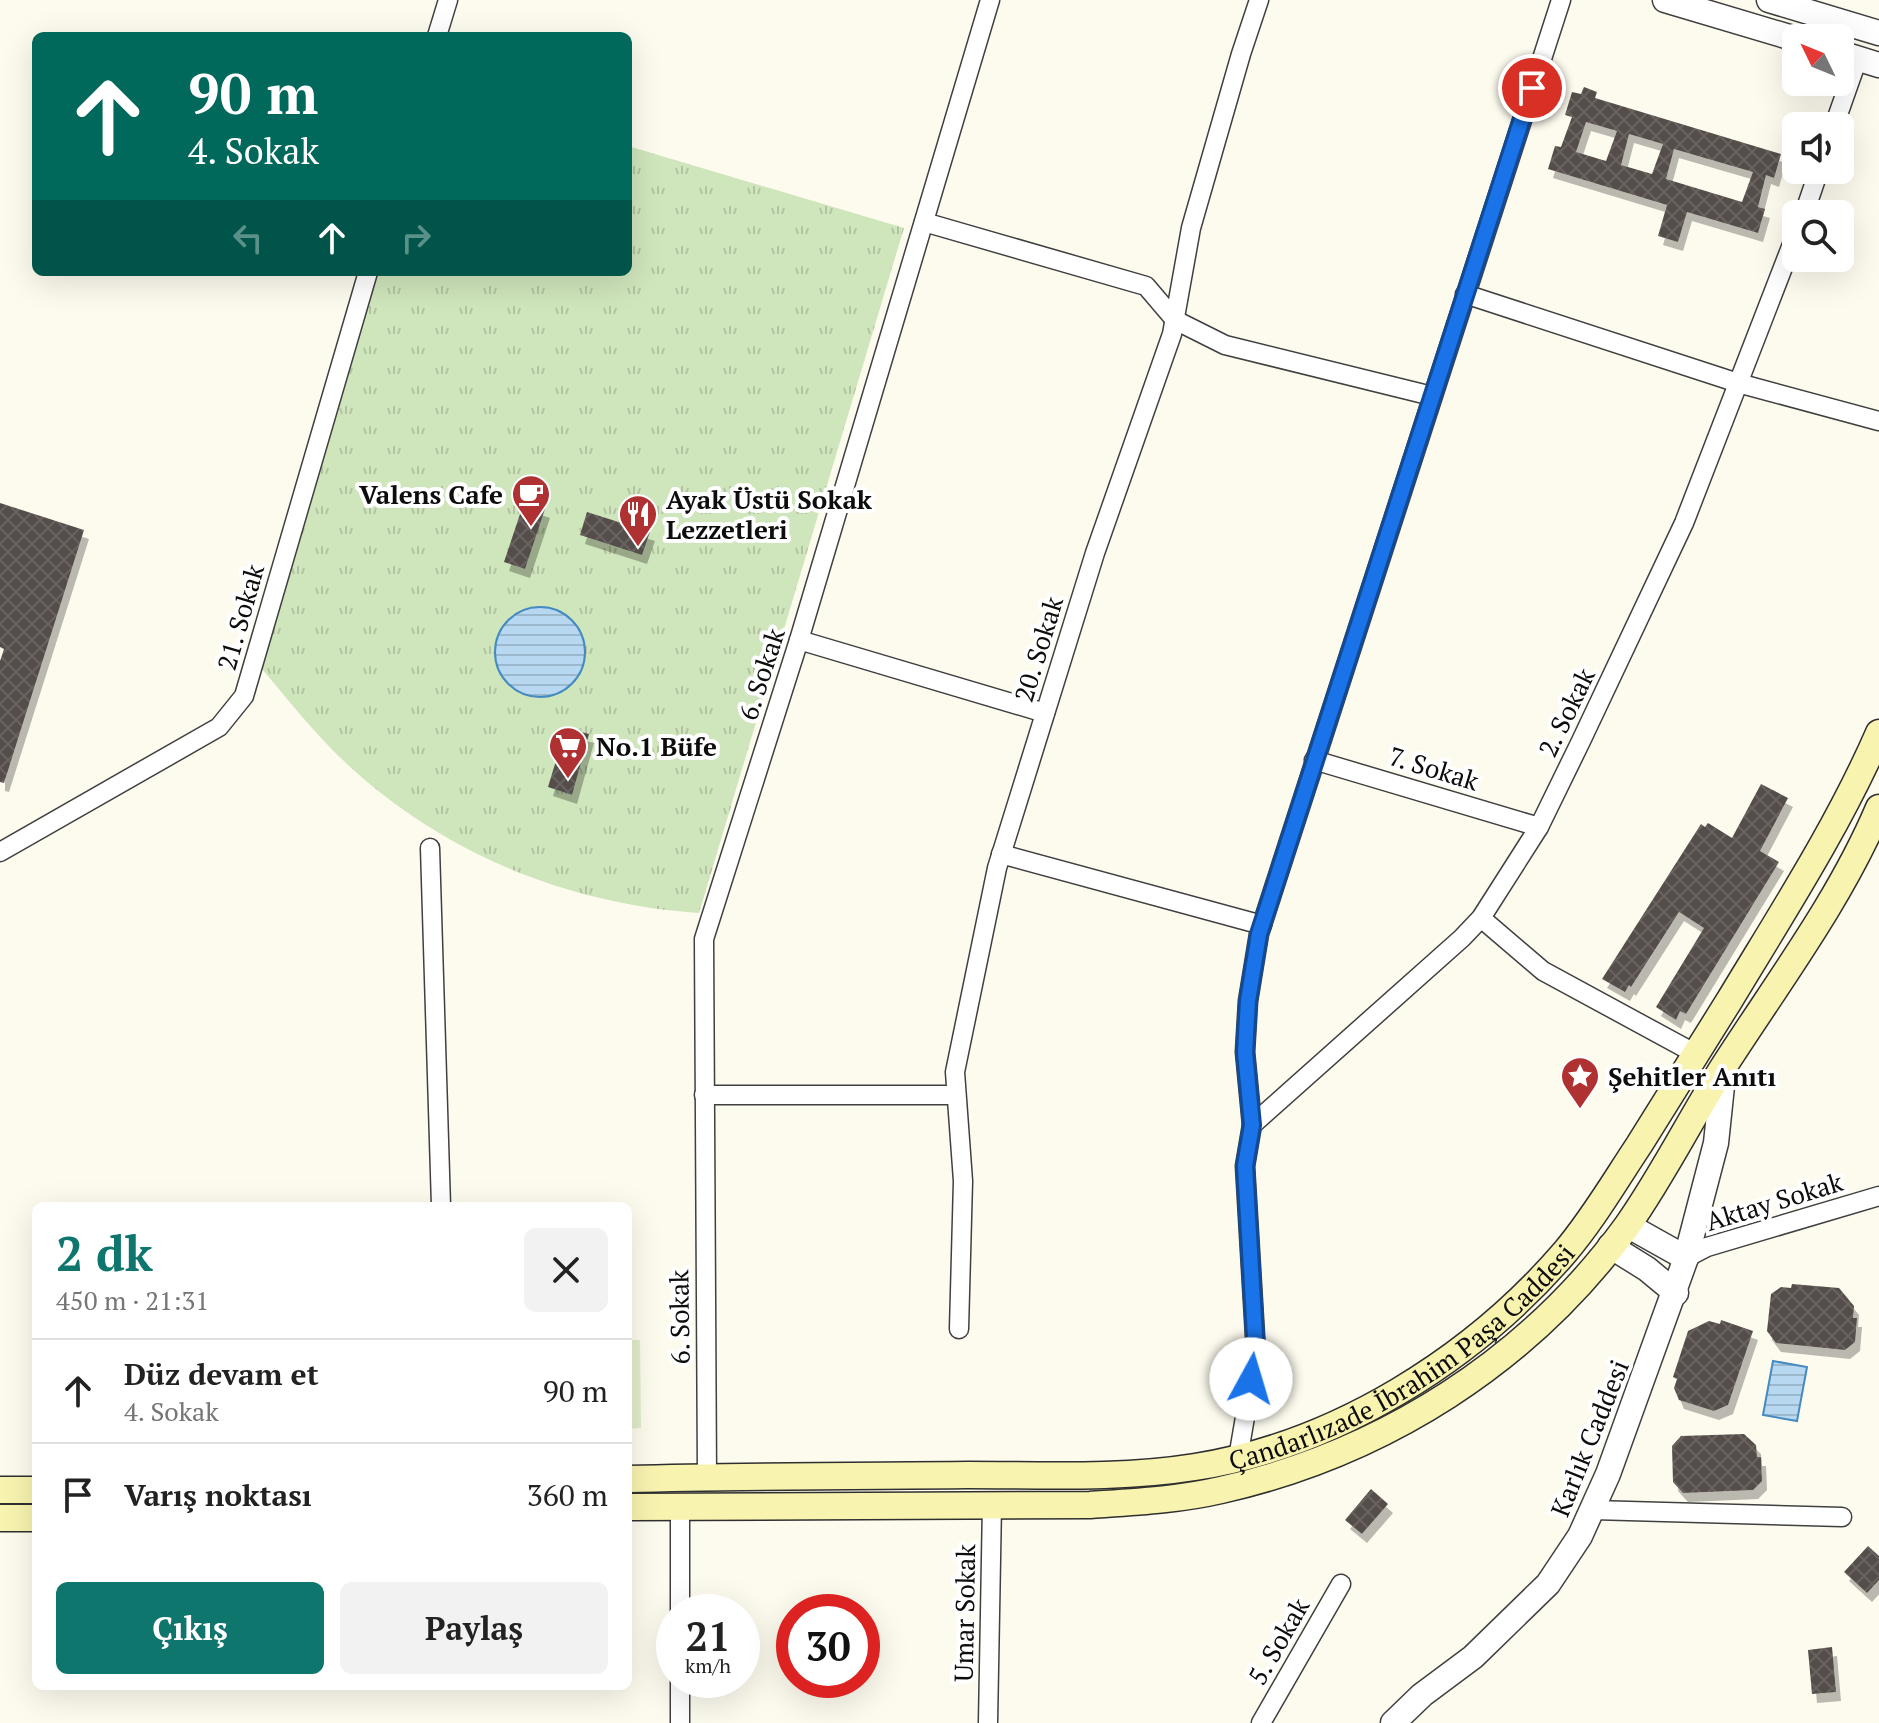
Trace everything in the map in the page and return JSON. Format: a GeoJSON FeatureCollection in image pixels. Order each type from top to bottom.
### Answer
{"type":"FeatureCollection","features":[{"type":"Feature","properties":{"kind":"main road","name":"Çandarlızade İbrahim Paşa Caddesi"},"geometry":{"type":"LineString","coordinates":[[632,1479],[1141,1473],[1195,1467],[1289,1443],[1332,1425],[1395,1392],[1465,1348],[1521,1299],[1567,1250],[1598,1209],[1834,825],[1879,733]]}},
{"type":"Feature","properties":{"kind":"main road","name":"Çandarlızade İbrahim Paşa Caddesi"},"geometry":{"type":"LineString","coordinates":[[632,1507],[1090,1505],[1161,1501],[1222,1490],[1331,1456],[1382,1434],[1429,1408],[1505,1356],[1570,1295],[1627,1225],[1817,924],[1867,837],[1879,808]]}},
{"type":"Feature","properties":{"kind":"main road"},"geometry":{"type":"LineString","coordinates":[[1598,1209],[1627,1225]]}},
{"type":"Feature","properties":{"kind":"main road"},"geometry":{"type":"LineString","coordinates":[[0,1490],[32,1490]]}},
{"type":"Feature","properties":{"kind":"main road"},"geometry":{"type":"LineString","coordinates":[[0,1518],[32,1518]]}},
{"type":"Feature","properties":{"kind":"street"},"geometry":{"type":"LineString","coordinates":[[438,32],[448,0]]}},
{"type":"Feature","properties":{"kind":"street","name":"6. Sokak"},"geometry":{"type":"LineString","coordinates":[[707,1477],[704,939],[799,640],[990,0]]}},
{"type":"Feature","properties":{"kind":"street","name":"20. Sokak"},"geometry":{"type":"LineString","coordinates":[[959,1329],[963,1181],[955,1072],[1001,854],[1095,553],[1175,320],[1191,228],[1259,0]]}},
{"type":"Feature","properties":{"kind":"street"},"geometry":{"type":"LineString","coordinates":[[1238,1458],[1256,1353],[1245,1166],[1252,1125],[1245,1052],[1248,1001],[1262,925],[1561,0]]}},
{"type":"Feature","properties":{"kind":"street"},"geometry":{"type":"LineString","coordinates":[[1665,0],[1782,35]]}},
{"type":"Feature","properties":{"kind":"street"},"geometry":{"type":"LineString","coordinates":[[1769,0],[1879,33]]}},
{"type":"Feature","properties":{"kind":"street"},"geometry":{"type":"LineString","coordinates":[[1839,112],[1859,59]]}},
{"type":"Feature","properties":{"kind":"street"},"geometry":{"type":"LineString","coordinates":[[924,222],[1146,286],[1175,320],[1225,345],[1432,396]]}},
{"type":"Feature","properties":{"kind":"street","name":"2. Sokak"},"geometry":{"type":"LineString","coordinates":[[1252,1125],[1425,973],[1481,918],[1539,827],[1684,523],[1782,270]]}},
{"type":"Feature","properties":{"kind":"street","name":"21. Sokak"},"geometry":{"type":"LineString","coordinates":[[0,852],[219,727],[244,696],[367,276]]}},
{"type":"Feature","properties":{"kind":"street"},"geometry":{"type":"LineString","coordinates":[[1465,294],[1738,383],[1879,421]]}},
{"type":"Feature","properties":{"kind":"street"},"geometry":{"type":"LineString","coordinates":[[799,640],[1045,713]]}},
{"type":"Feature","properties":{"kind":"street","name":"7. Sokak"},"geometry":{"type":"LineString","coordinates":[[1314,760],[1539,827]]}},
{"type":"Feature","properties":{"kind":"street"},"geometry":{"type":"LineString","coordinates":[[430,848],[441,1202]]}},
{"type":"Feature","properties":{"kind":"street"},"geometry":{"type":"LineString","coordinates":[[1001,854],[1262,925]]}},
{"type":"Feature","properties":{"kind":"street"},"geometry":{"type":"LineString","coordinates":[[1481,918],[1543,971],[1696,1054]]}},
{"type":"Feature","properties":{"kind":"street","name":"Karlık Caddesi"},"geometry":{"type":"LineString","coordinates":[[1393,1723],[1422,1695],[1473,1657],[1548,1584],[1580,1536],[1593,1510],[1676,1293],[1716,1143],[1724,1067]]}},
{"type":"Feature","properties":{"kind":"street"},"geometry":{"type":"LineString","coordinates":[[704,1095],[956,1095]]}},
{"type":"Feature","properties":{"kind":"street","name":"Aktay Sokak"},"geometry":{"type":"LineString","coordinates":[[1686,1258],[1707,1247],[1879,1196]]}},
{"type":"Feature","properties":{"kind":"street"},"geometry":{"type":"LineString","coordinates":[[1627,1225],[1686,1258]]}},
{"type":"Feature","properties":{"kind":"street"},"geometry":{"type":"LineString","coordinates":[[1610,1246],[1647,1269],[1676,1293]]}},
{"type":"Feature","properties":{"kind":"street","name":"Umar Sokak"},"geometry":{"type":"LineString","coordinates":[[988,1723],[992,1504]]}},
{"type":"Feature","properties":{"kind":"street"},"geometry":{"type":"LineString","coordinates":[[680,1507],[680,1594]]}},
{"type":"Feature","properties":{"kind":"street"},"geometry":{"type":"LineString","coordinates":[[1593,1510],[1842,1517]]}},
{"type":"Feature","properties":{"kind":"street","name":"5. Sokak"},"geometry":{"type":"LineString","coordinates":[[1261,1723],[1341,1584]]}},
{"type":"Feature","properties":{"kind":"street"},"geometry":{"type":"LineString","coordinates":[[680,1698],[680,1723]]}},
{"type":"Feature","properties":{"kind":"green space"},"geometry":{"type":"Polygon","coordinates":[[[632,147],[904,228],[699,913],[602,899],[510,869],[466,848],[424,824],[347,764],[262,669],[377,276],[632,276],[632,147]]]}},
{"type":"Feature","properties":{"kind":"green space"},"geometry":{"type":"Polygon","coordinates":[[[632,1340],[640,1340],[641,1428],[632,1429],[632,1340]]]}},
{"type":"Feature","properties":{"kind":"water"},"geometry":{"type":"Polygon","coordinates":[[[540,607],[557,610],[572,620],[582,635],[585,652],[582,669],[572,684],[557,694],[540,697],[523,694],[508,684],[498,669],[495,652],[498,635],[508,620],[523,610],[540,607]]]}},
{"type":"Feature","properties":{"kind":"water"},"geometry":{"type":"Polygon","coordinates":[[[1773,1361],[1807,1367],[1797,1421],[1763,1415],[1773,1361]]]}},
{"type":"Feature","properties":{"kind":"building"},"geometry":{"type":"Polygon","coordinates":[[[1584,87],[1597,92],[1595,98],[1781,154],[1774,178],[1766,175],[1758,207],[1765,209],[1758,233],[1687,212],[1678,242],[1658,236],[1667,205],[1548,169],[1555,146],[1561,147],[1572,117],[1565,115],[1572,92],[1581,94],[1584,87]],[[1586,122],[1576,152],[1606,161],[1617,131],[1586,122]],[[1629,134],[1621,165],[1652,174],[1663,144],[1629,134]],[[1674,149],[1666,179],[1742,202],[1753,172],[1674,149]]]}},
{"type":"Feature","properties":{"kind":"building"},"geometry":{"type":"Polygon","coordinates":[[[524,502],[545,509],[525,569],[504,562],[524,502]]]}},
{"type":"Feature","properties":{"kind":"building"},"geometry":{"type":"Polygon","coordinates":[[[0,503],[84,530],[4,783],[0,782],[0,661],[4,649],[0,647],[0,503]]]}},
{"type":"Feature","properties":{"kind":"building"},"geometry":{"type":"Polygon","coordinates":[[[587,512],[650,532],[642,555],[580,535],[587,512]]]}},
{"type":"Feature","properties":{"kind":"building"},"geometry":{"type":"Polygon","coordinates":[[[566,728],[589,734],[572,795],[548,787],[566,728]]]}},
{"type":"Feature","properties":{"kind":"building"},"geometry":{"type":"Polygon","coordinates":[[[1761,784],[1788,798],[1760,851],[1779,862],[1686,1014],[1680,1011],[1676,1020],[1656,1007],[1704,928],[1679,912],[1631,987],[1629,985],[1625,992],[1602,979],[1701,824],[1705,827],[1708,823],[1732,838],[1761,784]]]}},
{"type":"Feature","properties":{"kind":"building"},"geometry":{"type":"Polygon","coordinates":[[[1792,1284],[1839,1288],[1854,1306],[1853,1318],[1857,1318],[1855,1342],[1845,1350],[1776,1343],[1767,1331],[1771,1294],[1781,1287],[1791,1288],[1792,1284]]]}},
{"type":"Feature","properties":{"kind":"building"},"geometry":{"type":"Polygon","coordinates":[[[1721,1320],[1753,1331],[1728,1405],[1714,1411],[1679,1400],[1674,1388],[1677,1379],[1673,1377],[1688,1331],[1709,1321],[1720,1324],[1721,1320]]]}},
{"type":"Feature","properties":{"kind":"building"},"geometry":{"type":"Polygon","coordinates":[[[1744,1434],[1756,1445],[1757,1457],[1761,1457],[1762,1481],[1753,1490],[1683,1493],[1673,1482],[1672,1446],[1681,1436],[1744,1434]]]}},
{"type":"Feature","properties":{"kind":"building"},"geometry":{"type":"Polygon","coordinates":[[[1371,1489],[1388,1504],[1362,1534],[1345,1520],[1371,1489]]]}},
{"type":"Feature","properties":{"kind":"building"},"geometry":{"type":"Polygon","coordinates":[[[1868,1546],[1879,1556],[1879,1580],[1867,1593],[1844,1572],[1868,1546]]]}},
{"type":"Feature","properties":{"kind":"building"},"geometry":{"type":"Polygon","coordinates":[[[1832,1647],[1836,1692],[1812,1694],[1808,1650],[1832,1647]]]}},
{"type":"Feature","properties":{"kind":"place","name":"Valens Cafe"},"geometry":{"type":"Point","coordinates":[531,528]}},
{"type":"Feature","properties":{"kind":"place","name":"Ayak Üstü Sokak Lezzetleri"},"geometry":{"type":"Point","coordinates":[638,548]}},
{"type":"Feature","properties":{"kind":"place","name":"No.1 Büfe"},"geometry":{"type":"Point","coordinates":[568,780]}},
{"type":"Feature","properties":{"kind":"place","name":"Şehitler Anıtı"},"geometry":{"type":"Point","coordinates":[1580,1110]}},
{"type":"Feature","properties":{"kind":"route"},"geometry":{"type":"LineString","coordinates":[[1251,1379],[1256,1353],[1245,1166],[1252,1125],[1245,1052],[1248,1001],[1259,934],[1532,88]]}}]}
